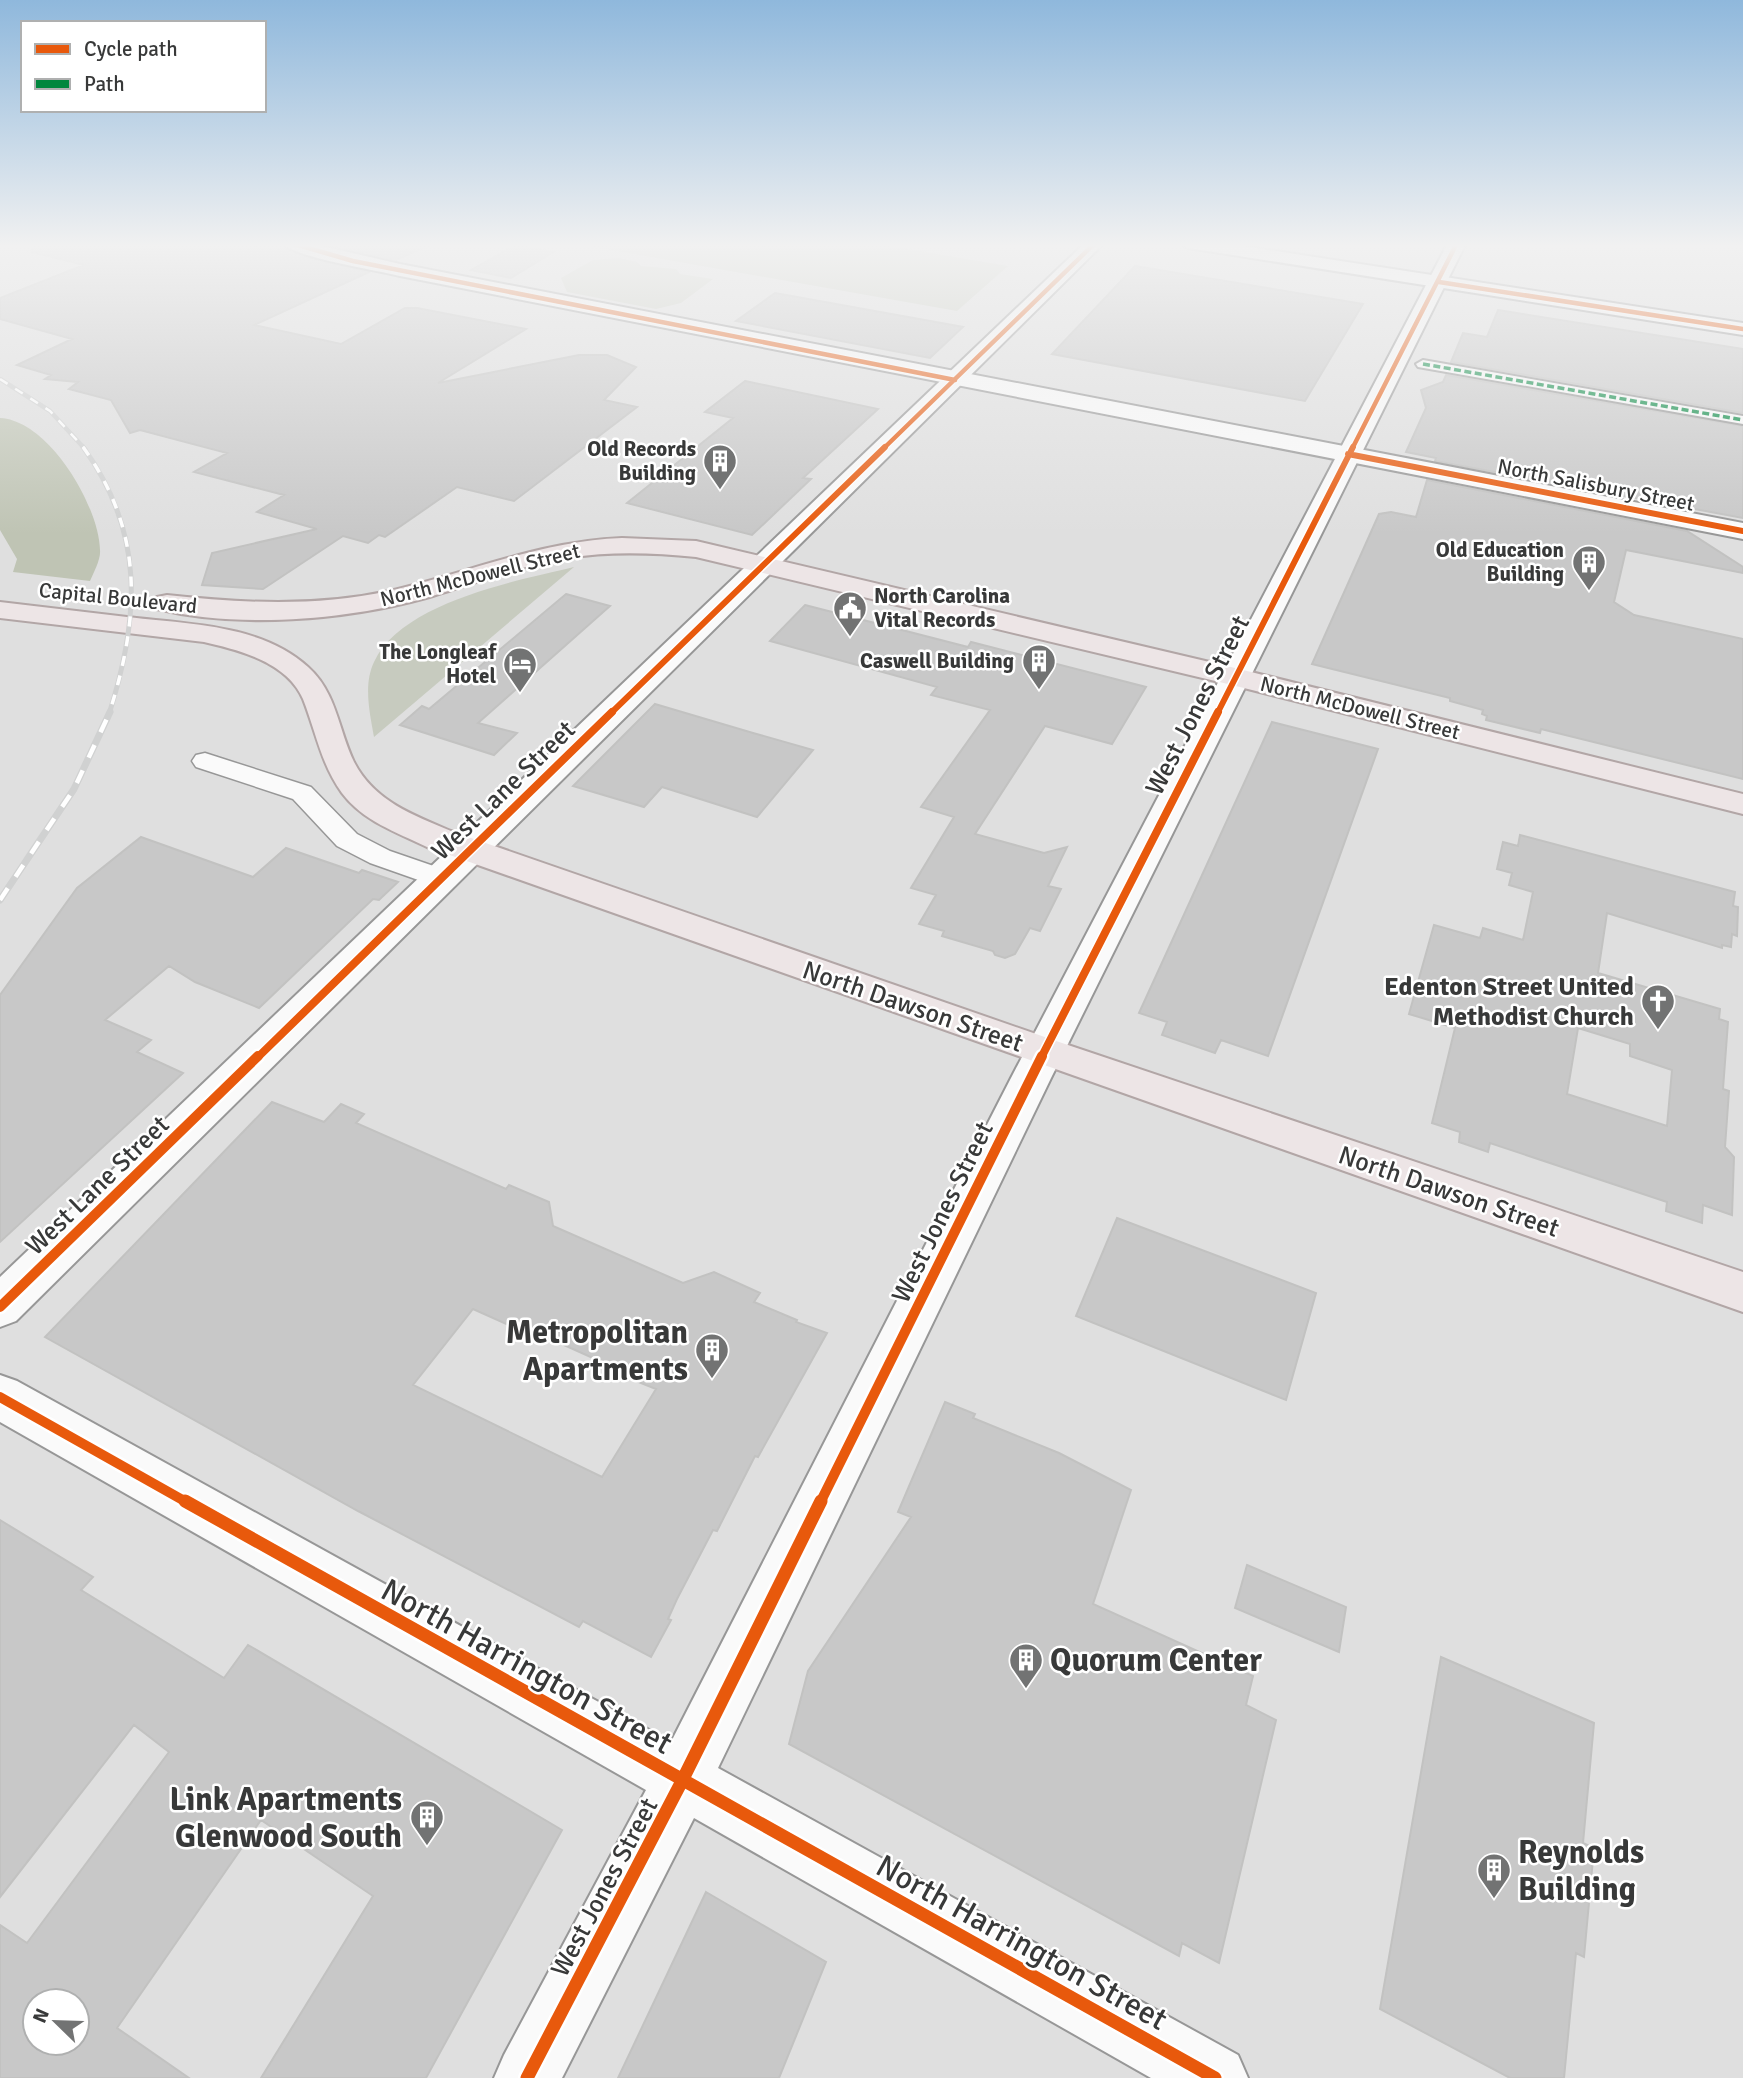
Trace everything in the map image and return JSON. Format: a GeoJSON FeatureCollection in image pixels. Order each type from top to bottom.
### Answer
{"type":"FeatureCollection","features":[{"type":"Feature","properties":{"kind":"main road","name":"North McDowell Street"},"geometry":{"type":"LineString","coordinates":[[236,611],[304,611],[369,603],[548,554],[597,547],[628,544],[696,549],[766,563],[1235,677],[1743,804]]}},
{"type":"Feature","properties":{"kind":"main road","name":"Capital Boulevard"},"geometry":{"type":"LineString","coordinates":[[0,585],[236,611]]}},
{"type":"Feature","properties":{"kind":"main road","name":"Capital Boulevard"},"geometry":{"type":"LineString","coordinates":[[0,610],[204,634]]}},
{"type":"Feature","properties":{"kind":"main road","name":"North Dawson Street"},"geometry":{"type":"LineString","coordinates":[[204,634],[243,642],[275,655],[299,674],[316,695],[338,761],[355,788],[382,813],[470,851],[1743,1293]]}},
{"type":"Feature","properties":{"kind":"street","name":"North Salisbury Street"},"geometry":{"type":"LineString","coordinates":[[753,340],[1743,531]]}},
{"type":"Feature","properties":{"kind":"street","name":"West Lane Street"},"geometry":{"type":"LineString","coordinates":[[0,1307],[996,340]]}},
{"type":"Feature","properties":{"kind":"street","name":"West Jones Street"},"geometry":{"type":"LineString","coordinates":[[527,2078],[682,1781],[1045,1052],[1348,454],[1409,340]]}},
{"type":"Feature","properties":{"kind":"street"},"geometry":{"type":"LineString","coordinates":[[1423,365],[1743,420]]}},
{"type":"Feature","properties":{"kind":"street"},"geometry":{"type":"LineString","coordinates":[[205,761],[302,793],[347,840],[380,857],[441,879]]}},
{"type":"Feature","properties":{"kind":"street","name":"North Harrington Street"},"geometry":{"type":"LineString","coordinates":[[0,1397],[1214,2078]]}},
{"type":"Feature","properties":{"kind":"shaded area"},"geometry":{"type":"Polygon","coordinates":[[[574,567],[374,737],[368,700],[371,671],[388,642],[408,624],[462,598],[522,579],[574,567]]]}},
{"type":"Feature","properties":{"kind":"green space"},"geometry":{"type":"Polygon","coordinates":[[[0,418],[18,422],[36,433],[68,468],[81,489],[91,511],[100,550],[90,581],[13,572],[17,559],[0,530],[0,418]]]}},
{"type":"Feature","properties":{"kind":"building"},"geometry":{"type":"Polygon","coordinates":[[[70,340],[323,340],[341,344],[348,340],[508,340],[438,383],[579,355],[607,355],[636,367],[604,400],[637,407],[514,501],[457,487],[385,537],[379,535],[368,543],[343,536],[263,589],[202,585],[212,553],[317,529],[257,512],[284,495],[194,472],[227,453],[140,430],[130,433],[111,400],[69,389],[78,382],[45,379],[51,375],[17,365],[70,340]]]}},
{"type":"Feature","properties":{"kind":"building"},"geometry":{"type":"Polygon","coordinates":[[[835,340],[949,340],[930,358],[835,340]]]}},
{"type":"Feature","properties":{"kind":"building"},"geometry":{"type":"Polygon","coordinates":[[[1065,340],[1341,340],[1305,401],[1052,354],[1065,340]]]}},
{"type":"Feature","properties":{"kind":"building"},"geometry":{"type":"Polygon","coordinates":[[[1460,340],[1686,340],[1743,349],[1743,413],[1451,362],[1460,340]]]}},
{"type":"Feature","properties":{"kind":"building"},"geometry":{"type":"Polygon","coordinates":[[[1446,375],[1743,426],[1743,518],[1435,461],[1436,458],[1406,452],[1426,408],[1421,390],[1443,382],[1446,375]]]}},
{"type":"Feature","properties":{"kind":"building"},"geometry":{"type":"Polygon","coordinates":[[[745,381],[878,409],[803,478],[811,479],[752,535],[627,503],[733,418],[705,412],[745,381]]]}},
{"type":"Feature","properties":{"kind":"building"},"geometry":{"type":"Polygon","coordinates":[[[1427,480],[1687,531],[1743,567],[1743,573],[1626,550],[1614,602],[1634,615],[1743,639],[1743,779],[1541,729],[1540,733],[1486,720],[1487,716],[1482,714],[1483,710],[1450,701],[1450,698],[1312,664],[1379,514],[1391,512],[1416,517],[1427,480]]]}},
{"type":"Feature","properties":{"kind":"building"},"geometry":{"type":"Polygon","coordinates":[[[566,594],[610,606],[478,723],[517,733],[494,755],[400,725],[422,706],[429,709],[566,594]]]}},
{"type":"Feature","properties":{"kind":"building"},"geometry":{"type":"Polygon","coordinates":[[[805,605],[968,647],[971,642],[1146,687],[1112,744],[1045,726],[975,834],[1044,853],[1067,847],[1048,886],[1061,889],[1040,931],[1030,928],[1015,954],[1005,958],[995,955],[993,951],[942,936],[944,931],[919,924],[936,895],[911,888],[954,817],[921,807],[990,710],[931,695],[937,687],[770,641],[805,605]]]}},
{"type":"Feature","properties":{"kind":"building"},"geometry":{"type":"Polygon","coordinates":[[[655,704],[813,750],[757,817],[662,787],[644,807],[573,786],[655,704]]]}},
{"type":"Feature","properties":{"kind":"building"},"geometry":{"type":"Polygon","coordinates":[[[1272,722],[1378,749],[1268,1056],[1221,1040],[1215,1053],[1162,1035],[1167,1022],[1139,1013],[1272,722]]]}},
{"type":"Feature","properties":{"kind":"building","name":"Edenton Street United Methodist Church"},"geometry":{"type":"Polygon","coordinates":[[[1520,835],[1735,892],[1733,906],[1738,907],[1737,936],[1732,934],[1731,947],[1722,945],[1722,948],[1607,913],[1598,973],[1720,1009],[1719,1019],[1728,1022],[1723,1089],[1729,1091],[1725,1147],[1734,1157],[1732,1215],[1703,1205],[1702,1223],[1666,1211],[1667,1202],[1490,1143],[1488,1152],[1459,1142],[1460,1132],[1432,1123],[1455,1028],[1409,1014],[1434,925],[1480,938],[1483,928],[1523,940],[1533,892],[1509,885],[1512,873],[1497,869],[1503,842],[1518,846],[1520,835]],[[1578,1028],[1567,1094],[1667,1126],[1672,1070],[1630,1056],[1630,1044],[1578,1028]]]}},
{"type":"Feature","properties":{"kind":"building"},"geometry":{"type":"Polygon","coordinates":[[[141,837],[253,877],[286,848],[359,873],[362,870],[398,882],[379,900],[373,899],[259,1008],[195,982],[169,966],[105,1020],[151,1040],[137,1052],[183,1073],[0,1242],[0,995],[77,888],[141,837]]]}},
{"type":"Feature","properties":{"kind":"building","name":"Metropolitan Apartments"},"geometry":{"type":"Polygon","coordinates":[[[272,1102],[324,1122],[341,1104],[364,1114],[356,1123],[506,1189],[509,1185],[549,1202],[553,1226],[683,1283],[714,1272],[760,1293],[754,1302],[827,1333],[758,1457],[755,1456],[717,1531],[713,1530],[651,1657],[583,1621],[579,1627],[358,1511],[45,1337],[272,1102]],[[473,1309],[413,1385],[602,1477],[656,1389],[601,1367],[604,1363],[524,1327],[522,1331],[473,1309]]]}},
{"type":"Feature","properties":{"kind":"building"},"geometry":{"type":"Polygon","coordinates":[[[1117,1218],[1316,1293],[1286,1400],[1076,1316],[1117,1218]]]}},
{"type":"Feature","properties":{"kind":"building","name":"Quorum Center"},"geometry":{"type":"Polygon","coordinates":[[[945,1402],[975,1414],[973,1418],[1059,1453],[1131,1490],[1093,1604],[1253,1676],[1246,1705],[1276,1720],[1219,1963],[1182,1943],[1179,1956],[789,1744],[808,1671],[911,1517],[898,1512],[945,1402]]]}},
{"type":"Feature","properties":{"kind":"building","name":"Link Apartments Glenwood South"},"geometry":{"type":"Polygon","coordinates":[[[0,1520],[93,1577],[81,1590],[224,1678],[248,1645],[562,1830],[426,2078],[261,2078],[373,1896],[261,1820],[117,2028],[189,2078],[0,2078],[0,1925],[27,1943],[169,1752],[134,1725],[0,1897],[0,1520]]]}},
{"type":"Feature","properties":{"kind":"building"},"geometry":{"type":"Polygon","coordinates":[[[1247,1565],[1346,1607],[1339,1652],[1235,1608],[1247,1565]]]}},
{"type":"Feature","properties":{"kind":"building","name":"Reynolds Building"},"geometry":{"type":"Polygon","coordinates":[[[1441,1657],[1594,1723],[1583,1843],[1594,1848],[1584,1957],[1576,1953],[1564,2078],[1510,2078],[1380,2009],[1441,1657]]]}},
{"type":"Feature","properties":{"kind":"building"},"geometry":{"type":"Polygon","coordinates":[[[706,1892],[826,1962],[779,2078],[618,2078],[706,1892]]]}},
{"type":"Feature","properties":{"kind":"railway"},"geometry":{"type":"LineString","coordinates":[[0,379],[50,411],[85,449]]}},
{"type":"Feature","properties":{"kind":"railway"},"geometry":{"type":"LineString","coordinates":[[83,447],[103,479],[118,511],[127,544],[131,576],[127,643],[109,714]]}},
{"type":"Feature","properties":{"kind":"railway"},"geometry":{"type":"LineString","coordinates":[[0,900],[74,789],[110,712]]}},
{"type":"Feature","properties":{"kind":"marked path"},"geometry":{"type":"LineString","coordinates":[[1423,364],[1743,420]]}},
{"type":"Feature","properties":{"kind":"cycle path"},"geometry":{"type":"LineString","coordinates":[[753,340],[955,380]]}},
{"type":"Feature","properties":{"kind":"cycle path"},"geometry":{"type":"LineString","coordinates":[[0,1307],[995,340]]}},
{"type":"Feature","properties":{"kind":"cycle path"},"geometry":{"type":"LineString","coordinates":[[527,2078],[682,1781],[1031,1078],[1408,340]]}},
{"type":"Feature","properties":{"kind":"cycle path"},"geometry":{"type":"LineString","coordinates":[[1348,454],[1743,531]]}},
{"type":"Feature","properties":{"kind":"cycle path"},"geometry":{"type":"LineString","coordinates":[[0,1397],[1215,2078]]}},
{"type":"Feature","properties":{"kind":"place","name":"Old Records Building"},"geometry":{"type":"Point","coordinates":[720,491]}},
{"type":"Feature","properties":{"kind":"place","name":"Old Education Building"},"geometry":{"type":"Point","coordinates":[1589,592]}},
{"type":"Feature","properties":{"kind":"place","name":"North Carolina Vital Records"},"geometry":{"type":"Point","coordinates":[850,638]}},
{"type":"Feature","properties":{"kind":"place","name":"Caswell Building"},"geometry":{"type":"Point","coordinates":[1039,691]}},
{"type":"Feature","properties":{"kind":"place","name":"The Longleaf Hotel"},"geometry":{"type":"Point","coordinates":[520,694]}},
{"type":"Feature","properties":{"kind":"place","name":"Edenton Street United Methodist Church"},"geometry":{"type":"Point","coordinates":[1658,1031]}},
{"type":"Feature","properties":{"kind":"place","name":"Metropolitan Apartments"},"geometry":{"type":"Point","coordinates":[712,1380]}},
{"type":"Feature","properties":{"kind":"place","name":"Quorum Center"},"geometry":{"type":"Point","coordinates":[1026,1690]}},
{"type":"Feature","properties":{"kind":"place","name":"Link Apartments Glenwood South"},"geometry":{"type":"Point","coordinates":[427,1847]}},
{"type":"Feature","properties":{"kind":"place","name":"Reynolds Building"},"geometry":{"type":"Point","coordinates":[1494,1900]}}]}
